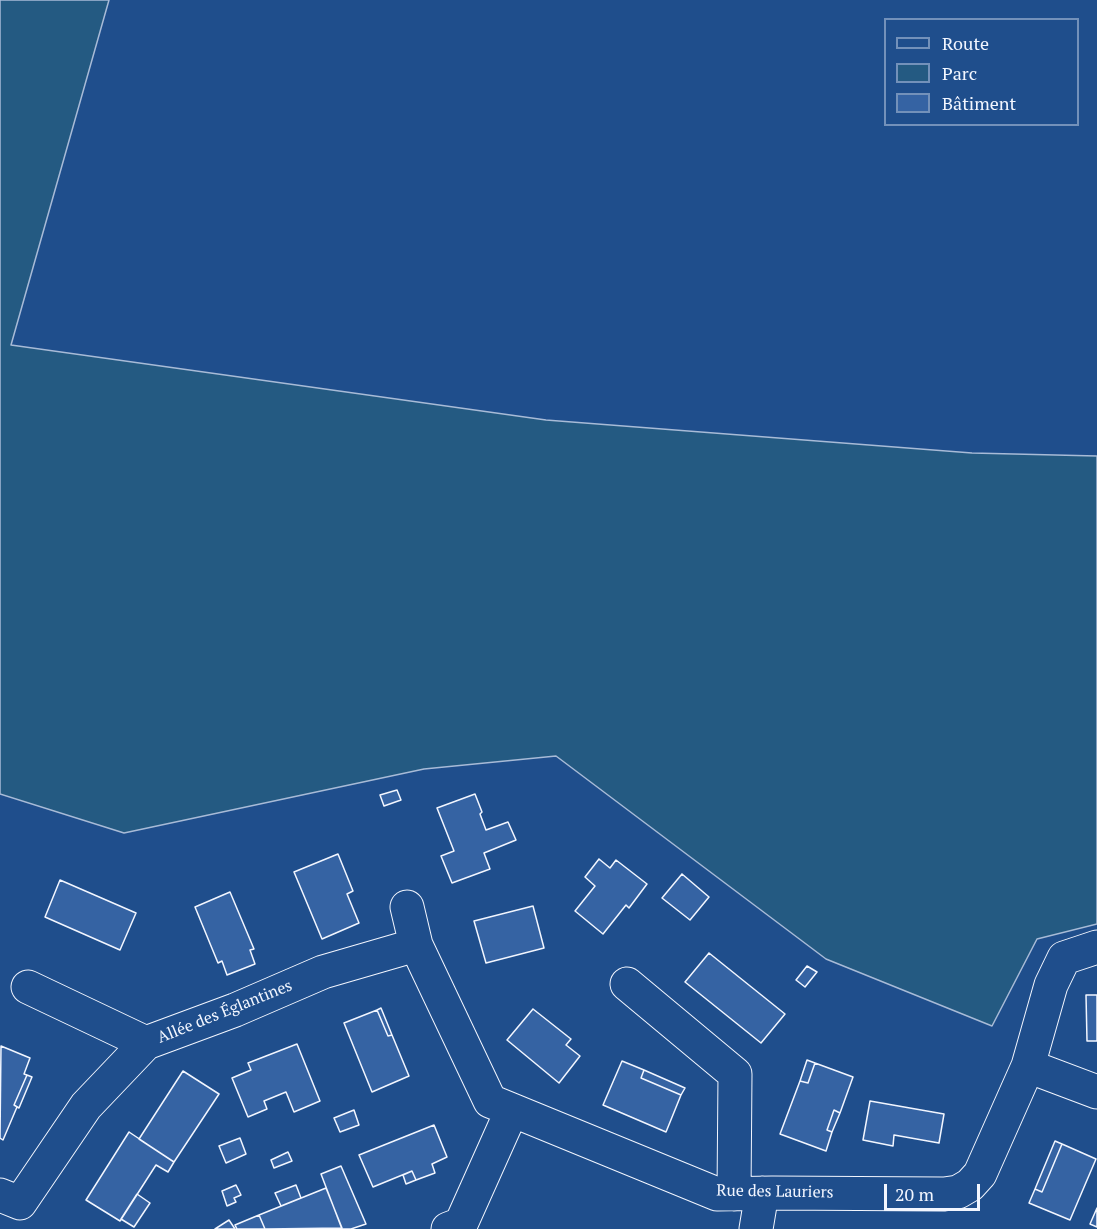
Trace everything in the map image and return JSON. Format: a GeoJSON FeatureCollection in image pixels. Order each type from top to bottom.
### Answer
{"type":"FeatureCollection","features":[{"type":"Feature","properties":{"kind":"street","name":"Rue des Lauriers"},"geometry":{"type":"LineString","coordinates":[[407,907],[416,945],[490,1101],[717,1194],[944,1194],[958,1192],[970,1185],[980,1173],[1028,1066],[1051,985],[1064,958],[1097,947]]}},
{"type":"Feature","properties":{"kind":"street","name":"Allée des Églantines"},"geometry":{"type":"LineString","coordinates":[[0,1195],[20,1203],[86,1106],[146,1043],[235,1010],[323,972],[416,945]]}},
{"type":"Feature","properties":{"kind":"street"},"geometry":{"type":"LineString","coordinates":[[627,984],[735,1074],[748,1193],[756,1229]]}},
{"type":"Feature","properties":{"kind":"street"},"geometry":{"type":"LineString","coordinates":[[28,987],[146,1043]]}},
{"type":"Feature","properties":{"kind":"street"},"geometry":{"type":"LineString","coordinates":[[1028,1066],[1097,1092]]}},
{"type":"Feature","properties":{"kind":"street"},"geometry":{"type":"LineString","coordinates":[[448,1229],[460,1224],[512,1110]]}},
{"type":"Feature","properties":{"kind":"green space"},"geometry":{"type":"Polygon","coordinates":[[[0,0],[109,0],[11,345],[546,420],[972,453],[1097,456],[1097,924],[1037,939],[992,1026],[826,959],[556,756],[424,769],[124,833],[0,794],[0,0]]]}},
{"type":"Feature","properties":{"kind":"building"},"geometry":{"type":"Polygon","coordinates":[[[397,790],[401,800],[384,806],[380,795],[397,790]]]}},
{"type":"Feature","properties":{"kind":"building"},"geometry":{"type":"Polygon","coordinates":[[[475,794],[486,830],[508,822],[516,840],[484,853],[490,869],[452,883],[441,856],[454,851],[437,808],[475,794]]]}},
{"type":"Feature","properties":{"kind":"building"},"geometry":{"type":"Polygon","coordinates":[[[338,854],[353,891],[347,894],[359,923],[322,939],[294,872],[338,854]]]}},
{"type":"Feature","properties":{"kind":"building"},"geometry":{"type":"Polygon","coordinates":[[[599,859],[610,868],[616,860],[647,884],[629,908],[626,905],[603,934],[575,911],[595,886],[585,877],[599,859]]]}},
{"type":"Feature","properties":{"kind":"building"},"geometry":{"type":"Polygon","coordinates":[[[682,874],[709,897],[690,920],[662,898],[682,874]]]}},
{"type":"Feature","properties":{"kind":"building"},"geometry":{"type":"Polygon","coordinates":[[[60,880],[136,913],[120,950],[45,917],[60,880]]]}},
{"type":"Feature","properties":{"kind":"building"},"geometry":{"type":"Polygon","coordinates":[[[230,892],[254,949],[250,950],[255,964],[227,975],[222,961],[218,963],[195,907],[230,892]]]}},
{"type":"Feature","properties":{"kind":"building"},"geometry":{"type":"Polygon","coordinates":[[[533,906],[544,948],[486,963],[474,921],[533,906]]]}},
{"type":"Feature","properties":{"kind":"building"},"geometry":{"type":"Polygon","coordinates":[[[709,953],[785,1014],[761,1043],[685,982],[709,953]]]}},
{"type":"Feature","properties":{"kind":"building"},"geometry":{"type":"Polygon","coordinates":[[[807,966],[817,972],[805,987],[796,980],[807,966]]]}},
{"type":"Feature","properties":{"kind":"building"},"geometry":{"type":"Polygon","coordinates":[[[1086,995],[1097,995],[1097,1041],[1087,1041],[1086,995]]]}},
{"type":"Feature","properties":{"kind":"building"},"geometry":{"type":"Polygon","coordinates":[[[381,1008],[392,1035],[388,1036],[377,1010],[381,1008]]]}},
{"type":"Feature","properties":{"kind":"building"},"geometry":{"type":"Polygon","coordinates":[[[533,1009],[571,1039],[566,1045],[580,1056],[559,1083],[507,1040],[533,1009]]]}},
{"type":"Feature","properties":{"kind":"building"},"geometry":{"type":"Polygon","coordinates":[[[377,1010],[388,1036],[392,1035],[409,1076],[372,1092],[344,1023],[377,1010]]]}},
{"type":"Feature","properties":{"kind":"building"},"geometry":{"type":"Polygon","coordinates":[[[297,1044],[320,1101],[294,1112],[286,1092],[264,1101],[267,1109],[248,1117],[232,1078],[251,1070],[248,1063],[297,1044]]]}},
{"type":"Feature","properties":{"kind":"building"},"geometry":{"type":"Polygon","coordinates":[[[1,1046],[30,1058],[24,1074],[27,1075],[14,1105],[17,1107],[3,1140],[0,1138],[1,1046]]]}},
{"type":"Feature","properties":{"kind":"building"},"geometry":{"type":"Polygon","coordinates":[[[807,1060],[815,1063],[808,1083],[800,1081],[807,1060]]]}},
{"type":"Feature","properties":{"kind":"building"},"geometry":{"type":"Polygon","coordinates":[[[622,1061],[644,1070],[641,1078],[681,1095],[666,1132],[603,1105],[622,1061]]]}},
{"type":"Feature","properties":{"kind":"building"},"geometry":{"type":"Polygon","coordinates":[[[815,1063],[853,1077],[840,1113],[834,1110],[827,1130],[832,1132],[826,1151],[780,1134],[800,1081],[808,1083],[815,1063]]]}},
{"type":"Feature","properties":{"kind":"building"},"geometry":{"type":"Polygon","coordinates":[[[644,1070],[685,1088],[681,1095],[641,1078],[644,1070]]]}},
{"type":"Feature","properties":{"kind":"building"},"geometry":{"type":"Polygon","coordinates":[[[183,1071],[219,1094],[174,1162],[139,1139],[183,1071]]]}},
{"type":"Feature","properties":{"kind":"building"},"geometry":{"type":"Polygon","coordinates":[[[27,1075],[32,1077],[19,1108],[14,1105],[27,1075]]]}},
{"type":"Feature","properties":{"kind":"building"},"geometry":{"type":"Polygon","coordinates":[[[870,1101],[944,1114],[939,1143],[894,1135],[893,1146],[863,1140],[870,1101]]]}},
{"type":"Feature","properties":{"kind":"building"},"geometry":{"type":"Polygon","coordinates":[[[354,1110],[359,1125],[340,1132],[334,1118],[354,1110]]]}},
{"type":"Feature","properties":{"kind":"building"},"geometry":{"type":"Polygon","coordinates":[[[834,1110],[840,1113],[832,1132],[827,1130],[834,1110]]]}},
{"type":"Feature","properties":{"kind":"building"},"geometry":{"type":"Polygon","coordinates":[[[434,1125],[447,1157],[432,1164],[435,1173],[416,1180],[412,1171],[373,1187],[359,1155],[434,1125]]]}},
{"type":"Feature","properties":{"kind":"building"},"geometry":{"type":"Polygon","coordinates":[[[129,1132],[174,1162],[168,1172],[156,1165],[120,1221],[86,1200],[129,1132]]]}},
{"type":"Feature","properties":{"kind":"building"},"geometry":{"type":"Polygon","coordinates":[[[240,1138],[246,1154],[226,1163],[219,1146],[240,1138]]]}},
{"type":"Feature","properties":{"kind":"building"},"geometry":{"type":"Polygon","coordinates":[[[1055,1141],[1062,1144],[1042,1192],[1035,1189],[1055,1141]]]}},
{"type":"Feature","properties":{"kind":"building"},"geometry":{"type":"Polygon","coordinates":[[[1062,1144],[1096,1159],[1070,1220],[1029,1203],[1035,1189],[1042,1192],[1062,1144]]]}},
{"type":"Feature","properties":{"kind":"building"},"geometry":{"type":"Polygon","coordinates":[[[288,1152],[292,1161],[274,1168],[271,1160],[288,1152]]]}},
{"type":"Feature","properties":{"kind":"building"},"geometry":{"type":"Polygon","coordinates":[[[341,1166],[366,1224],[351,1229],[342,1229],[321,1174],[341,1166]]]}},
{"type":"Feature","properties":{"kind":"building"},"geometry":{"type":"Polygon","coordinates":[[[412,1171],[416,1180],[406,1184],[403,1175],[412,1171]]]}},
{"type":"Feature","properties":{"kind":"building"},"geometry":{"type":"Polygon","coordinates":[[[236,1185],[241,1195],[234,1198],[236,1202],[227,1206],[222,1191],[236,1185]]]}},
{"type":"Feature","properties":{"kind":"building"},"geometry":{"type":"Polygon","coordinates":[[[296,1185],[301,1198],[281,1206],[275,1193],[296,1185]]]}},
{"type":"Feature","properties":{"kind":"building"},"geometry":{"type":"Polygon","coordinates":[[[326,1188],[342,1228],[265,1229],[259,1215],[326,1188]]]}},
{"type":"Feature","properties":{"kind":"building"},"geometry":{"type":"Polygon","coordinates":[[[137,1194],[150,1203],[134,1227],[121,1219],[137,1194]]]}},
{"type":"Feature","properties":{"kind":"building"},"geometry":{"type":"Polygon","coordinates":[[[1097,1208],[1097,1227],[1090,1224],[1097,1208]]]}},
{"type":"Feature","properties":{"kind":"building"},"geometry":{"type":"Polygon","coordinates":[[[259,1215],[265,1229],[237,1229],[235,1225],[259,1215]]]}},
{"type":"Feature","properties":{"kind":"building"},"geometry":{"type":"Polygon","coordinates":[[[229,1220],[235,1229],[215,1229],[229,1220]]]}}]}
